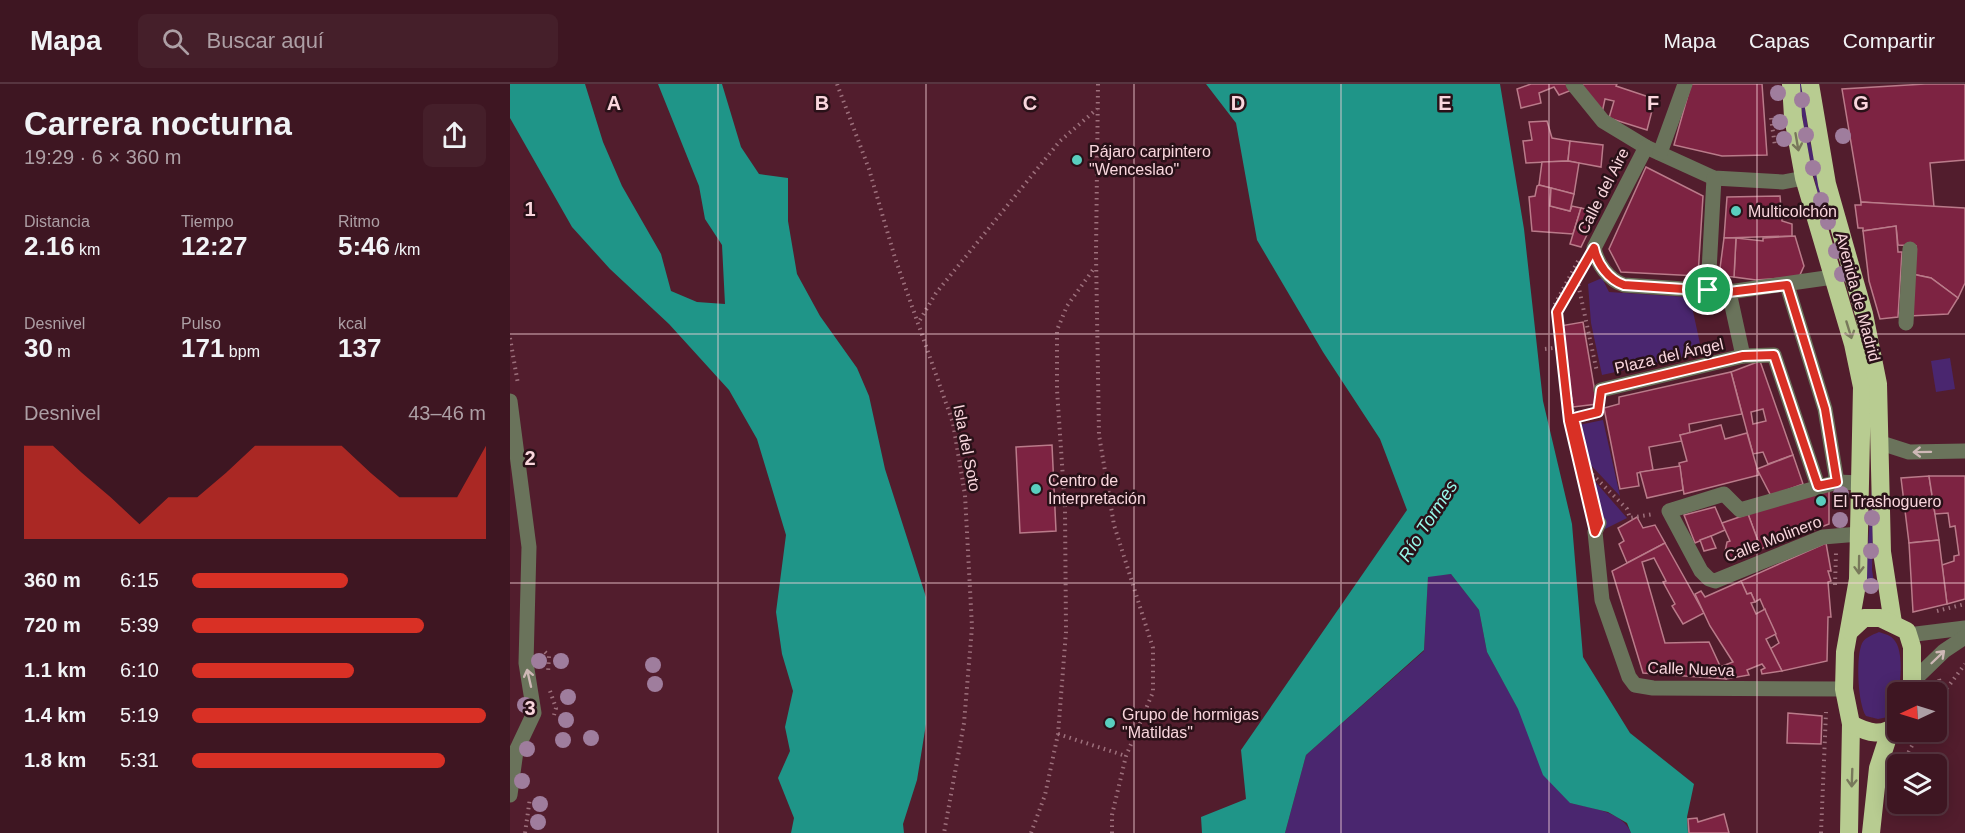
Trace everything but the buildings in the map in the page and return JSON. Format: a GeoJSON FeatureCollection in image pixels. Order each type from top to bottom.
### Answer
{"type":"FeatureCollection","features":[{"type":"Feature","properties":{"kind":"highway","name":"Avenida de Madrid"},"geometry":{"type":"LineString","coordinates":[[1791,84],[1793,117],[1804,178],[1853,344],[1862,387],[1862,483],[1857,598],[1845,652],[1844,689],[1851,724]]}},
{"type":"Feature","properties":{"kind":"highway","name":"Avenida de Madrid"},"geometry":{"type":"LineString","coordinates":[[1810,84],[1827,184],[1869,337],[1878,384],[1882,552],[1893,623]]}},
{"type":"Feature","properties":{"kind":"highway"},"geometry":{"type":"LineString","coordinates":[[1850,631],[1864,618],[1880,618],[1893,623],[1908,635],[1912,647],[1913,682]]}},
{"type":"Feature","properties":{"kind":"highway"},"geometry":{"type":"LineString","coordinates":[[1849,833],[1851,724],[1868,733],[1887,729]]}},
{"type":"Feature","properties":{"kind":"highway"},"geometry":{"type":"LineString","coordinates":[[1871,833],[1878,768],[1888,742]]}},
{"type":"Feature","properties":{"kind":"street"},"geometry":{"type":"LineString","coordinates":[[1573,84],[1603,121],[1653,150],[1714,178],[1784,182],[1804,178]]}},
{"type":"Feature","properties":{"kind":"street","name":"Calle del Aire"},"geometry":{"type":"LineString","coordinates":[[1685,84],[1653,150],[1588,249],[1614,282],[1624,285],[1708,290]]}},
{"type":"Feature","properties":{"kind":"street"},"geometry":{"type":"LineString","coordinates":[[1714,178],[1708,290],[1729,292],[1833,277]]}},
{"type":"Feature","properties":{"kind":"street"},"geometry":{"type":"LineString","coordinates":[[1906,323],[1910,249]]}},
{"type":"Feature","properties":{"kind":"street"},"geometry":{"type":"LineString","coordinates":[[1787,285],[1825,409],[1837,482]]}},
{"type":"Feature","properties":{"kind":"street","name":"Plaza del Ángel"},"geometry":{"type":"LineString","coordinates":[[1601,390],[1743,356],[1729,292]]}},
{"type":"Feature","properties":{"kind":"street"},"geometry":{"type":"LineString","coordinates":[[1743,356],[1774,355],[1818,486],[1837,482],[1862,483]]}},
{"type":"Feature","properties":{"kind":"street"},"geometry":{"type":"LineString","coordinates":[[510,400],[529,547],[526,663],[534,713],[516,751],[510,795]]}},
{"type":"Feature","properties":{"kind":"street"},"geometry":{"type":"LineString","coordinates":[[1881,443],[1910,452],[1965,451]]}},
{"type":"Feature","properties":{"kind":"street","name":"Calle Molinero"},"geometry":{"type":"LineString","coordinates":[[1818,486],[1740,510],[1724,494],[1669,511],[1701,571],[1708,579],[1715,580],[1823,537],[1859,534]]}},
{"type":"Feature","properties":{"kind":"street","name":"Calle Nueva"},"geometry":{"type":"LineString","coordinates":[[1597,527],[1602,600],[1629,677],[1635,686],[1844,689]]}},
{"type":"Feature","properties":{"kind":"street"},"geometry":{"type":"LineString","coordinates":[[1908,635],[1965,628]]}},
{"type":"Feature","properties":{"kind":"street"},"geometry":{"type":"LineString","coordinates":[[1917,682],[1944,651],[1965,637]]}},
{"type":"Feature","properties":{"kind":"path","name":"Isla del Soto"},"geometry":{"type":"LineString","coordinates":[[837,84],[869,169],[895,258],[953,423],[965,495],[972,627],[964,723],[944,833]]}},
{"type":"Feature","properties":{"kind":"path"},"geometry":{"type":"LineString","coordinates":[[1098,84],[1096,266],[1099,323],[1096,374],[1099,435],[1113,525],[1153,648],[1154,692],[1126,756],[1112,815],[1112,833]]}},
{"type":"Feature","properties":{"kind":"path"},"geometry":{"type":"LineString","coordinates":[[919,321],[936,293],[1060,141],[1096,109]]}},
{"type":"Feature","properties":{"kind":"path"},"geometry":{"type":"LineString","coordinates":[[1588,249],[1576,278],[1557,312],[1569,421],[1597,527]]}},
{"type":"Feature","properties":{"kind":"path"},"geometry":{"type":"LineString","coordinates":[[1588,249],[1554,306],[1574,418],[1588,470],[1597,527]]}},
{"type":"Feature","properties":{"kind":"path"},"geometry":{"type":"LineString","coordinates":[[1031,833],[1045,795],[1058,734],[1066,632],[1065,508],[1057,390],[1057,330],[1066,306],[1096,266]]}},
{"type":"Feature","properties":{"kind":"path"},"geometry":{"type":"LineString","coordinates":[[1574,418],[1598,412],[1601,390],[1576,278]]}},
{"type":"Feature","properties":{"kind":"path"},"geometry":{"type":"LineString","coordinates":[[1545,349],[1562,347]]}},
{"type":"Feature","properties":{"kind":"path"},"geometry":{"type":"LineString","coordinates":[[1588,470],[1627,509],[1630,518]]}},
{"type":"Feature","properties":{"kind":"path"},"geometry":{"type":"LineString","coordinates":[[1934,612],[1965,604]]}},
{"type":"Feature","properties":{"kind":"path"},"geometry":{"type":"LineString","coordinates":[[1947,688],[1965,664]]}},
{"type":"Feature","properties":{"kind":"path"},"geometry":{"type":"LineString","coordinates":[[1058,734],[1126,756]]}},
{"type":"Feature","properties":{"kind":"shaded area"},"geometry":{"type":"Polygon","coordinates":[[[1798,84],[1802,84],[1809,137],[1825,203],[1820,204],[1805,137],[1798,84]]]}},
{"type":"Feature","properties":{"kind":"shaded area"},"geometry":{"type":"Polygon","coordinates":[[[1602,278],[1609,292],[1687,297],[1691,302],[1702,353],[1602,375],[1591,323],[1588,284],[1602,278]]]}},
{"type":"Feature","properties":{"kind":"shaded area"},"geometry":{"type":"Polygon","coordinates":[[[1950,358],[1955,389],[1936,392],[1931,361],[1950,358]]]}},
{"type":"Feature","properties":{"kind":"shaded area"},"geometry":{"type":"Polygon","coordinates":[[[1603,420],[1620,496],[1588,462],[1579,425],[1603,420]]]}},
{"type":"Feature","properties":{"kind":"shaded area"},"geometry":{"type":"Polygon","coordinates":[[[1875,442],[1872,570],[1875,589],[1865,590],[1875,442]]]}},
{"type":"Feature","properties":{"kind":"shaded area"},"geometry":{"type":"Polygon","coordinates":[[[1592,478],[1627,518],[1605,529],[1592,478]]]}},
{"type":"Feature","properties":{"kind":"shaded area"},"geometry":{"type":"Polygon","coordinates":[[[1451,574],[1479,610],[1487,652],[1570,803],[1613,815],[1627,826],[1631,833],[1285,833],[1306,755],[1424,651],[1428,576],[1451,574]]]}},
{"type":"Feature","properties":{"kind":"shaded area"},"geometry":{"type":"Polygon","coordinates":[[[1879,632],[1890,636],[1895,641],[1900,657],[1900,682],[1887,682],[1887,717],[1878,719],[1866,716],[1860,693],[1859,653],[1862,643],[1879,632]]]}},
{"type":"Feature","properties":{"kind":"water"},"geometry":{"type":"Polygon","coordinates":[[[510,84],[585,84],[603,142],[622,186],[661,254],[671,291],[697,302],[725,304],[722,245],[705,219],[699,186],[658,84],[722,84],[741,147],[759,174],[788,178],[788,221],[797,274],[820,316],[857,368],[869,396],[885,469],[926,597],[926,724],[917,780],[903,824],[904,833],[791,833],[794,818],[778,778],[790,751],[785,727],[793,691],[782,654],[776,612],[786,535],[757,439],[729,390],[669,324],[610,269],[572,227],[510,118],[510,84]]]}},
{"type":"Feature","properties":{"kind":"water","name":"Río Tormes"},"geometry":{"type":"Polygon","coordinates":[[[1206,84],[1500,84],[1524,229],[1543,401],[1572,524],[1583,657],[1630,733],[1694,784],[1687,817],[1688,833],[1631,833],[1627,823],[1608,812],[1570,803],[1543,775],[1518,709],[1487,652],[1479,610],[1451,574],[1428,577],[1424,650],[1306,755],[1285,833],[1202,833],[1201,817],[1246,799],[1241,750],[1407,510],[1380,439],[1323,352],[1257,240],[1236,123],[1206,84]]]}},
{"type":"Feature","properties":{"kind":"place","name":"Pájaro carpintero \"Wenceslao\""},"geometry":{"type":"Point","coordinates":[1077,160]}},
{"type":"Feature","properties":{"kind":"place","name":"Multicolchón"},"geometry":{"type":"Point","coordinates":[1736,211]}},
{"type":"Feature","properties":{"kind":"place","name":"Centro de Interpretación"},"geometry":{"type":"Point","coordinates":[1036,489]}},
{"type":"Feature","properties":{"kind":"place","name":"El Trashoguero"},"geometry":{"type":"Point","coordinates":[1821,501]}},
{"type":"Feature","properties":{"kind":"place","name":"Grupo de hormigas \"Matildas\""},"geometry":{"type":"Point","coordinates":[1110,723]}},
{"type":"Feature","properties":{"kind":"route"},"geometry":{"type":"LineString","coordinates":[[1594,248],[1595,256],[1614,282],[1624,285],[1708,290],[1729,292],[1787,285],[1825,409],[1837,482],[1818,486],[1774,355],[1743,356],[1601,390],[1602,403],[1598,412],[1574,418],[1599,523],[1595,532],[1569,421],[1561,347],[1563,347],[1557,312],[1594,248]]}}]}
